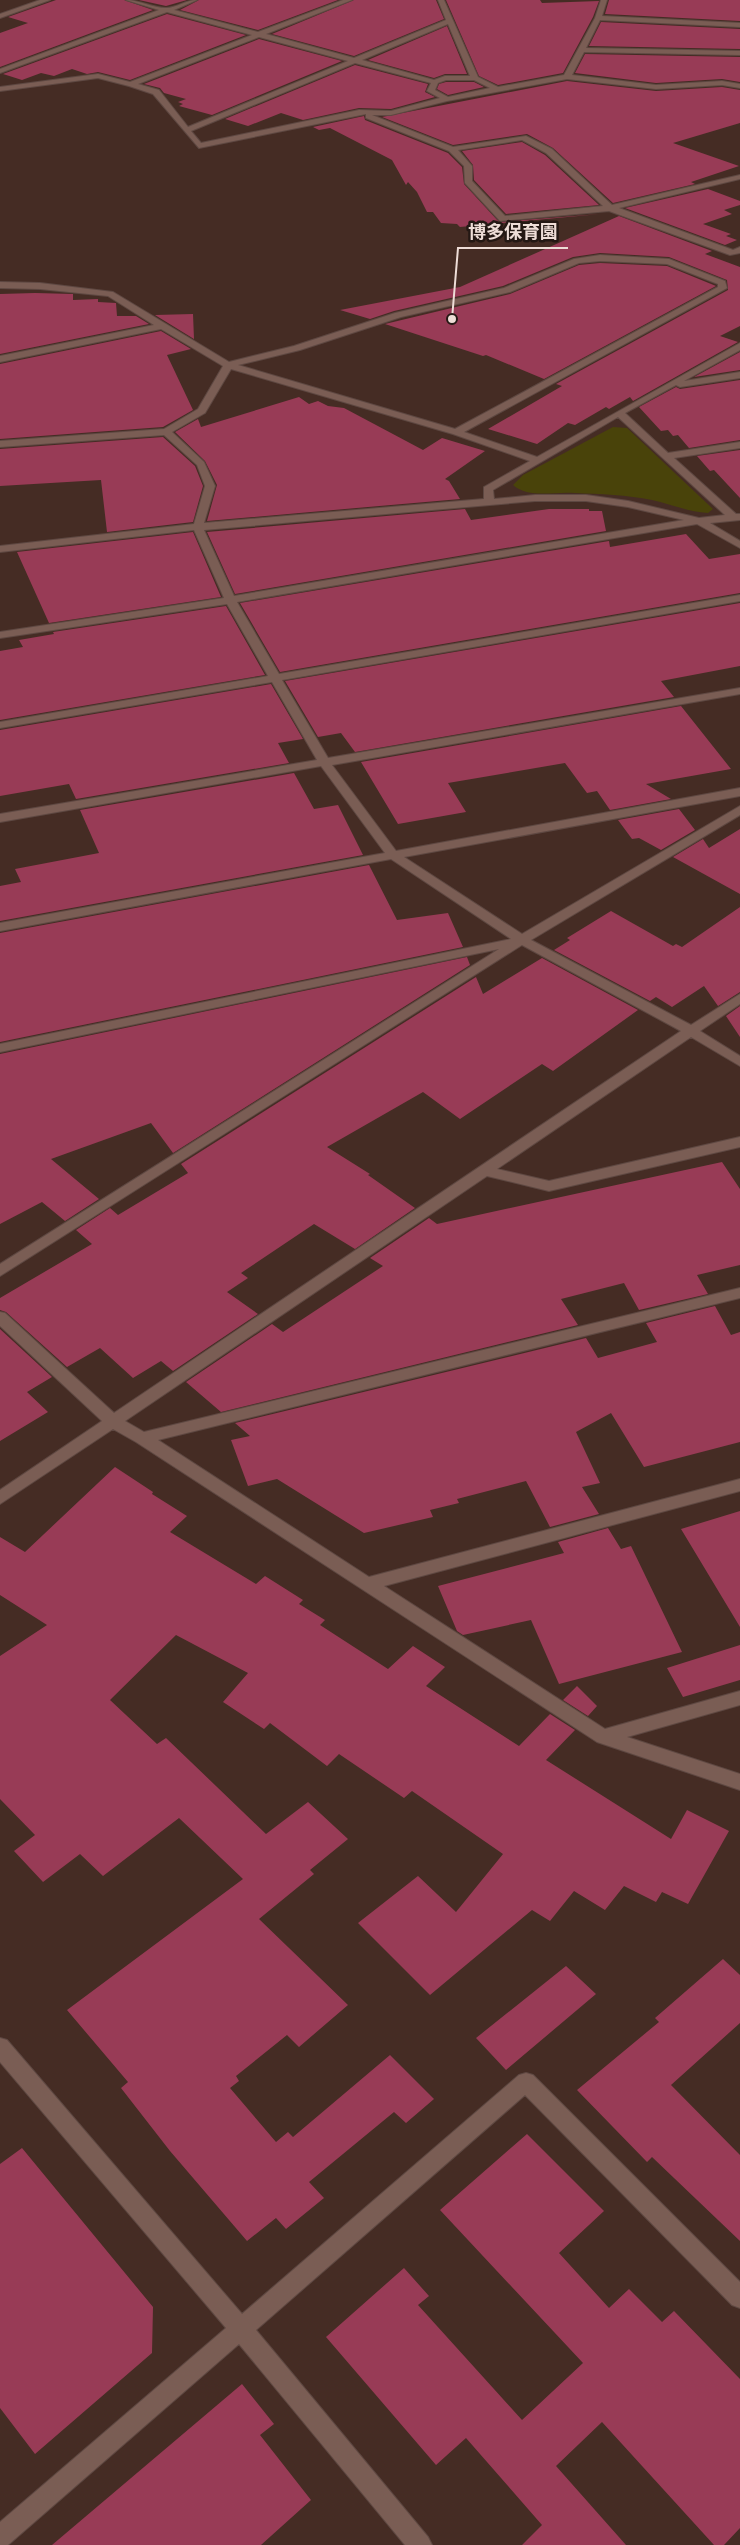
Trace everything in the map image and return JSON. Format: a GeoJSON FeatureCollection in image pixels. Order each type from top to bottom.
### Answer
{"type":"FeatureCollection","features":[{"type":"Feature","properties":{"kind":"street"},"geometry":{"type":"LineString","coordinates":[[0,16],[47,0]]}},
{"type":"Feature","properties":{"kind":"street"},"geometry":{"type":"LineString","coordinates":[[129,0],[435,82],[445,78],[475,78],[498,89]]}},
{"type":"Feature","properties":{"kind":"street"},"geometry":{"type":"LineString","coordinates":[[0,71],[194,0]]}},
{"type":"Feature","properties":{"kind":"street"},"geometry":{"type":"LineString","coordinates":[[131,84],[349,0]]}},
{"type":"Feature","properties":{"kind":"street"},"geometry":{"type":"LineString","coordinates":[[441,0],[475,78]]}},
{"type":"Feature","properties":{"kind":"street"},"geometry":{"type":"LineString","coordinates":[[567,77],[598,18],[604,0]]}},
{"type":"Feature","properties":{"kind":"street"},"geometry":{"type":"LineString","coordinates":[[598,18],[740,24]]}},
{"type":"Feature","properties":{"kind":"street"},"geometry":{"type":"LineString","coordinates":[[188,130],[450,21]]}},
{"type":"Feature","properties":{"kind":"street"},"geometry":{"type":"LineString","coordinates":[[580,50],[740,53]]}},
{"type":"Feature","properties":{"kind":"street"},"geometry":{"type":"LineString","coordinates":[[0,89],[98,76],[131,84],[156,92],[199,146],[359,112],[391,113],[447,99],[567,77],[656,87],[722,83],[740,86]]}},
{"type":"Feature","properties":{"kind":"street"},"geometry":{"type":"LineString","coordinates":[[435,82],[431,91],[447,99]]}},
{"type":"Feature","properties":{"kind":"street"},"geometry":{"type":"LineString","coordinates":[[359,112],[452,149],[468,166],[468,181],[503,219],[610,208],[740,177]]}},
{"type":"Feature","properties":{"kind":"street"},"geometry":{"type":"LineString","coordinates":[[452,149],[523,138],[549,151],[610,208],[733,253],[740,250]]}},
{"type":"Feature","properties":{"kind":"street"},"geometry":{"type":"LineString","coordinates":[[0,444],[166,432],[202,411],[228,365],[297,348],[398,315],[508,290],[577,261],[600,258],[647,259],[669,262],[722,283],[723,288],[456,432]]}},
{"type":"Feature","properties":{"kind":"street"},"geometry":{"type":"LineString","coordinates":[[0,284],[40,286],[110,294],[228,365],[456,432],[537,460]]}},
{"type":"Feature","properties":{"kind":"street"},"geometry":{"type":"LineString","coordinates":[[0,359],[162,326]]}},
{"type":"Feature","properties":{"kind":"street"},"geometry":{"type":"LineString","coordinates":[[489,502],[488,489],[740,346]]}},
{"type":"Feature","properties":{"kind":"street"},"geometry":{"type":"LineString","coordinates":[[671,385],[740,375]]}},
{"type":"Feature","properties":{"kind":"street"},"geometry":{"type":"LineString","coordinates":[[619,413],[737,518]]}},
{"type":"Feature","properties":{"kind":"street"},"geometry":{"type":"LineString","coordinates":[[166,432],[201,464],[210,486],[198,527],[230,600],[326,762],[393,855],[522,940],[691,1031],[740,1062]]}},
{"type":"Feature","properties":{"kind":"street"},"geometry":{"type":"LineString","coordinates":[[667,456],[740,445]]}},
{"type":"Feature","properties":{"kind":"street"},"geometry":{"type":"LineString","coordinates":[[0,549],[198,527],[535,498],[586,498],[628,504],[699,521],[740,545]]}},
{"type":"Feature","properties":{"kind":"street"},"geometry":{"type":"LineString","coordinates":[[0,635],[230,600],[699,521],[737,518]]}},
{"type":"Feature","properties":{"kind":"street"},"geometry":{"type":"LineString","coordinates":[[0,725],[740,598]]}},
{"type":"Feature","properties":{"kind":"street"},"geometry":{"type":"LineString","coordinates":[[0,818],[740,691]]}},
{"type":"Feature","properties":{"kind":"street"},"geometry":{"type":"LineString","coordinates":[[0,927],[740,792]]}},
{"type":"Feature","properties":{"kind":"street"},"geometry":{"type":"LineString","coordinates":[[0,1271],[522,940],[740,810]]}},
{"type":"Feature","properties":{"kind":"street"},"geometry":{"type":"LineString","coordinates":[[0,1048],[522,940]]}},
{"type":"Feature","properties":{"kind":"street"},"geometry":{"type":"LineString","coordinates":[[0,1498],[740,998]]}},
{"type":"Feature","properties":{"kind":"street"},"geometry":{"type":"LineString","coordinates":[[486,1171],[549,1186],[740,1142]]}},
{"type":"Feature","properties":{"kind":"street"},"geometry":{"type":"LineString","coordinates":[[142,1438],[740,1293]]}},
{"type":"Feature","properties":{"kind":"street"},"geometry":{"type":"LineString","coordinates":[[0,1317],[113,1422],[142,1438],[603,1737],[740,1782]]}},
{"type":"Feature","properties":{"kind":"street"},"geometry":{"type":"LineString","coordinates":[[367,1584],[740,1485]]}},
{"type":"Feature","properties":{"kind":"street"},"geometry":{"type":"LineString","coordinates":[[603,1737],[740,1698]]}},
{"type":"Feature","properties":{"kind":"street"},"geometry":{"type":"LineString","coordinates":[[0,2047],[240,2328],[420,2545]]}},
{"type":"Feature","properties":{"kind":"street"},"geometry":{"type":"LineString","coordinates":[[0,2537],[526,2082],[740,2297]]}},
{"type":"Feature","properties":{"kind":"shaded area"},"geometry":{"type":"Polygon","coordinates":[[[613,427],[627,428],[713,509],[708,513],[687,510],[652,500],[604,494],[542,494],[527,492],[513,485],[523,475],[613,427]]]}},
{"type":"Feature","properties":{"kind":"building"},"geometry":{"type":"Polygon","coordinates":[[[56,0],[124,0],[153,10],[0,67],[0,33],[28,23],[8,17],[56,0]]]}},
{"type":"Feature","properties":{"kind":"building"},"geometry":{"type":"Polygon","coordinates":[[[139,0],[187,0],[166,6],[139,0]]]}},
{"type":"Feature","properties":{"kind":"building"},"geometry":{"type":"Polygon","coordinates":[[[199,0],[338,0],[258,30],[180,10],[199,0]]]}},
{"type":"Feature","properties":{"kind":"building"},"geometry":{"type":"Polygon","coordinates":[[[354,0],[436,0],[444,19],[354,56],[272,34],[354,0]]]}},
{"type":"Feature","properties":{"kind":"building"},"geometry":{"type":"Polygon","coordinates":[[[446,0],[540,0],[542,3],[599,1],[593,17],[563,73],[498,85],[479,76],[446,0]]]}},
{"type":"Feature","properties":{"kind":"building"},"geometry":{"type":"Polygon","coordinates":[[[609,0],[740,0],[740,21],[605,14],[609,0]]]}},
{"type":"Feature","properties":{"kind":"building"},"geometry":{"type":"Polygon","coordinates":[[[167,14],[246,35],[130,80],[98,72],[87,74],[72,69],[54,76],[41,73],[22,80],[3,74],[167,14]]]}},
{"type":"Feature","properties":{"kind":"building"},"geometry":{"type":"Polygon","coordinates":[[[601,22],[740,29],[740,49],[589,46],[601,22]]]}},
{"type":"Feature","properties":{"kind":"building"},"geometry":{"type":"Polygon","coordinates":[[[447,26],[467,74],[445,74],[434,78],[368,60],[447,26]]]}},
{"type":"Feature","properties":{"kind":"building"},"geometry":{"type":"Polygon","coordinates":[[[259,39],[342,61],[212,115],[179,106],[183,104],[178,102],[186,99],[164,93],[160,88],[144,84],[259,39]]]}},
{"type":"Feature","properties":{"kind":"building"},"geometry":{"type":"Polygon","coordinates":[[[585,54],[740,57],[740,82],[722,79],[656,83],[575,73],[585,54]]]}},
{"type":"Feature","properties":{"kind":"building"},"geometry":{"type":"Polygon","coordinates":[[[355,65],[428,84],[425,92],[435,97],[391,109],[359,108],[303,120],[281,113],[248,126],[225,119],[355,65]]]}},
{"type":"Feature","properties":{"kind":"building"},"geometry":{"type":"Polygon","coordinates":[[[567,81],[656,91],[722,87],[740,90],[740,123],[673,143],[739,166],[691,182],[695,184],[613,203],[553,148],[527,134],[453,145],[382,117],[567,81]]]}},
{"type":"Feature","properties":{"kind":"building"},"geometry":{"type":"Polygon","coordinates":[[[446,82],[474,82],[484,87],[448,95],[437,89],[439,84],[446,82]]]}},
{"type":"Feature","properties":{"kind":"building"},"geometry":{"type":"Polygon","coordinates":[[[364,116],[365,120],[448,153],[462,167],[464,184],[499,222],[600,214],[460,227],[457,224],[441,223],[433,212],[427,212],[417,192],[408,182],[406,185],[392,160],[330,128],[319,130],[313,127],[364,116]]]}},
{"type":"Feature","properties":{"kind":"building"},"geometry":{"type":"Polygon","coordinates":[[[522,142],[545,155],[599,205],[506,214],[474,180],[473,165],[462,151],[522,142]]]}},
{"type":"Feature","properties":{"kind":"building"},"geometry":{"type":"Polygon","coordinates":[[[708,189],[740,201],[740,205],[724,210],[732,214],[703,224],[731,234],[726,236],[737,240],[725,245],[625,208],[708,189]]]}},
{"type":"Feature","properties":{"kind":"building"},"geometry":{"type":"Polygon","coordinates":[[[619,216],[712,251],[705,254],[740,267],[740,326],[720,336],[738,342],[633,401],[630,397],[609,409],[606,407],[575,425],[568,423],[537,444],[488,429],[562,386],[556,384],[728,290],[727,280],[669,257],[600,253],[573,257],[503,286],[394,311],[370,319],[340,310],[460,287],[619,216]]]}},
{"type":"Feature","properties":{"kind":"building"},"geometry":{"type":"Polygon","coordinates":[[[600,263],[667,266],[716,286],[544,379],[486,355],[483,356],[385,324],[510,294],[579,265],[600,263]]]}},
{"type":"Feature","properties":{"kind":"building"},"geometry":{"type":"Polygon","coordinates":[[[0,294],[73,294],[73,300],[98,299],[98,302],[116,303],[117,316],[136,316],[149,324],[0,354],[0,294]]]}},
{"type":"Feature","properties":{"kind":"building"},"geometry":{"type":"Polygon","coordinates":[[[193,314],[194,339],[155,315],[193,314]]]}},
{"type":"Feature","properties":{"kind":"building"},"geometry":{"type":"Polygon","coordinates":[[[161,331],[191,349],[167,355],[193,410],[163,427],[0,439],[0,364],[161,331]]]}},
{"type":"Feature","properties":{"kind":"building"},"geometry":{"type":"Polygon","coordinates":[[[740,352],[740,370],[694,377],[740,352]]]}},
{"type":"Feature","properties":{"kind":"building"},"geometry":{"type":"Polygon","coordinates":[[[740,380],[740,440],[689,448],[678,435],[673,436],[668,430],[661,431],[639,407],[676,387],[680,389],[740,380]]]}},
{"type":"Feature","properties":{"kind":"building"},"geometry":{"type":"Polygon","coordinates":[[[299,397],[309,404],[318,401],[328,406],[344,408],[423,450],[442,438],[485,451],[445,479],[449,481],[460,499],[207,521],[217,485],[205,461],[175,432],[198,419],[201,427],[299,397]]]}},
{"type":"Feature","properties":{"kind":"building"},"geometry":{"type":"Polygon","coordinates":[[[163,437],[195,466],[203,486],[193,522],[107,532],[101,480],[0,486],[0,449],[163,437]]]}},
{"type":"Feature","properties":{"kind":"building"},"geometry":{"type":"Polygon","coordinates":[[[740,450],[740,498],[714,470],[710,471],[697,456],[740,450]]]}},
{"type":"Feature","properties":{"kind":"building"},"geometry":{"type":"Polygon","coordinates":[[[465,509],[471,520],[549,509],[589,509],[589,511],[602,511],[606,531],[235,594],[207,532],[465,509]]]}},
{"type":"Feature","properties":{"kind":"building"},"geometry":{"type":"Polygon","coordinates":[[[193,532],[221,597],[49,623],[17,552],[193,532]]]}},
{"type":"Feature","properties":{"kind":"building"},"geometry":{"type":"Polygon","coordinates":[[[686,534],[709,559],[740,554],[740,593],[280,672],[240,603],[609,541],[610,547],[686,534]]]}},
{"type":"Feature","properties":{"kind":"building"},"geometry":{"type":"Polygon","coordinates":[[[740,603],[740,666],[661,681],[674,697],[355,752],[341,733],[318,737],[285,681],[740,603]]]}},
{"type":"Feature","properties":{"kind":"building"},"geometry":{"type":"Polygon","coordinates":[[[226,606],[265,675],[0,720],[0,651],[23,647],[19,640],[54,634],[53,632],[226,606]]]}},
{"type":"Feature","properties":{"kind":"building"},"geometry":{"type":"Polygon","coordinates":[[[271,684],[303,739],[278,743],[289,763],[76,799],[69,784],[0,796],[0,730],[271,684]]]}},
{"type":"Feature","properties":{"kind":"building"},"geometry":{"type":"Polygon","coordinates":[[[681,706],[731,769],[646,784],[671,799],[610,810],[597,791],[587,793],[565,763],[448,783],[466,812],[398,824],[361,762],[681,706]]]}},
{"type":"Feature","properties":{"kind":"building"},"geometry":{"type":"Polygon","coordinates":[[[294,773],[314,809],[338,805],[363,855],[0,921],[0,886],[21,882],[15,869],[99,853],[80,810],[294,773]]]}},
{"type":"Feature","properties":{"kind":"building"},"geometry":{"type":"Polygon","coordinates":[[[679,809],[695,830],[661,850],[639,838],[632,839],[618,820],[679,809]]]}},
{"type":"Feature","properties":{"kind":"building"},"geometry":{"type":"Polygon","coordinates":[[[740,829],[740,894],[673,857],[703,839],[709,848],[740,829]]]}},
{"type":"Feature","properties":{"kind":"building"},"geometry":{"type":"Polygon","coordinates":[[[369,865],[397,920],[448,913],[463,947],[0,1042],[0,933],[369,865]]]}},
{"type":"Feature","properties":{"kind":"building"},"geometry":{"type":"Polygon","coordinates":[[[740,907],[740,992],[718,1006],[704,986],[672,1007],[656,997],[650,1001],[554,950],[570,940],[567,938],[611,911],[673,946],[676,944],[682,947],[740,907]]]}},
{"type":"Feature","properties":{"kind":"building"},"geometry":{"type":"Polygon","coordinates":[[[467,957],[470,965],[173,1153],[151,1123],[51,1159],[99,1199],[65,1221],[42,1202],[0,1224],[0,1054],[467,957]]]}},
{"type":"Feature","properties":{"kind":"building"},"geometry":{"type":"Polygon","coordinates":[[[542,958],[638,1010],[553,1071],[542,1064],[460,1119],[423,1092],[327,1147],[370,1174],[368,1175],[415,1208],[355,1249],[314,1224],[241,1273],[248,1278],[227,1292],[258,1314],[173,1371],[161,1361],[133,1378],[100,1348],[67,1367],[6,1312],[0,1310],[0,1298],[92,1244],[76,1230],[110,1208],[118,1215],[188,1173],[181,1164],[476,977],[483,994],[542,958]]]}},
{"type":"Feature","properties":{"kind":"building"},"geometry":{"type":"Polygon","coordinates":[[[740,1006],[740,1037],[726,1016],[740,1006]]]}},
{"type":"Feature","properties":{"kind":"building"},"geometry":{"type":"Polygon","coordinates":[[[722,1162],[740,1189],[740,1265],[697,1275],[708,1294],[639,1310],[624,1283],[561,1299],[578,1325],[221,1412],[186,1382],[272,1324],[283,1332],[383,1266],[370,1258],[429,1218],[437,1224],[722,1162]]]}},
{"type":"Feature","properties":{"kind":"building"},"geometry":{"type":"Polygon","coordinates":[[[715,1306],[731,1335],[740,1332],[740,1442],[644,1467],[611,1413],[576,1432],[600,1483],[582,1487],[599,1514],[550,1527],[526,1481],[457,1499],[459,1503],[430,1510],[433,1517],[364,1533],[277,1479],[248,1486],[231,1440],[250,1436],[235,1423],[586,1338],[598,1358],[657,1342],[646,1323],[715,1306]]]}},
{"type":"Feature","properties":{"kind":"building"},"geometry":{"type":"Polygon","coordinates":[[[0,1329],[52,1377],[27,1392],[48,1412],[0,1441],[0,1329]]]}},
{"type":"Feature","properties":{"kind":"building"},"geometry":{"type":"Polygon","coordinates":[[[115,1467],[153,1492],[152,1494],[187,1516],[170,1532],[256,1584],[265,1576],[303,1600],[299,1604],[325,1620],[320,1625],[388,1669],[413,1646],[445,1667],[426,1686],[519,1746],[550,1714],[575,1730],[546,1760],[671,1839],[687,1810],[729,1831],[688,1904],[662,1892],[656,1902],[624,1886],[605,1910],[574,1891],[550,1921],[532,1910],[430,1995],[358,1923],[418,1876],[456,1912],[503,1854],[412,1791],[404,1798],[339,1754],[327,1766],[270,1723],[264,1729],[223,1702],[248,1673],[176,1635],[110,1700],[157,1744],[166,1738],[266,1834],[308,1802],[348,1839],[310,1870],[314,1874],[259,1919],[348,2005],[299,2047],[287,2035],[236,2076],[239,2081],[230,2088],[276,2142],[288,2132],[293,2137],[390,2055],[434,2099],[406,2123],[394,2112],[309,2182],[324,2198],[286,2229],[276,2218],[247,2241],[170,2151],[121,2088],[128,2082],[67,2010],[243,1879],[179,1818],[103,1876],[80,1854],[43,1882],[14,1851],[35,1835],[0,1799],[0,1656],[47,1625],[0,1595],[0,1537],[25,1552],[115,1467]]]}},
{"type":"Feature","properties":{"kind":"building"},"geometry":{"type":"Polygon","coordinates":[[[740,1511],[740,1627],[681,1529],[740,1511]]]}},
{"type":"Feature","properties":{"kind":"building"},"geometry":{"type":"Polygon","coordinates":[[[608,1528],[621,1549],[631,1546],[682,1652],[559,1684],[531,1620],[463,1635],[457,1631],[438,1586],[564,1553],[558,1542],[608,1528]]]}},
{"type":"Feature","properties":{"kind":"building"},"geometry":{"type":"Polygon","coordinates":[[[740,1645],[740,1680],[683,1697],[667,1668],[740,1645]]]}},
{"type":"Feature","properties":{"kind":"building"},"geometry":{"type":"Polygon","coordinates":[[[577,1686],[597,1706],[588,1716],[563,1700],[577,1686]]]}},
{"type":"Feature","properties":{"kind":"building"},"geometry":{"type":"Polygon","coordinates":[[[723,1959],[740,1975],[740,2023],[671,2085],[740,2155],[740,2241],[652,2157],[647,2162],[577,2090],[659,2022],[655,2018],[723,1959]]]}},
{"type":"Feature","properties":{"kind":"building"},"geometry":{"type":"Polygon","coordinates":[[[566,1966],[596,1994],[506,2070],[476,2038],[566,1966]]]}},
{"type":"Feature","properties":{"kind":"building"},"geometry":{"type":"Polygon","coordinates":[[[527,2134],[604,2211],[559,2253],[609,2308],[629,2289],[662,2322],[674,2311],[740,2379],[740,2528],[724,2545],[714,2545],[602,2422],[556,2466],[626,2545],[522,2545],[542,2525],[466,2438],[436,2465],[326,2337],[404,2268],[429,2296],[418,2305],[522,2420],[583,2363],[440,2210],[527,2134]]]}},
{"type":"Feature","properties":{"kind":"building"},"geometry":{"type":"Polygon","coordinates":[[[22,2148],[153,2307],[152,2353],[35,2454],[0,2408],[0,2164],[22,2148]]]}},
{"type":"Feature","properties":{"kind":"building"},"geometry":{"type":"Polygon","coordinates":[[[242,2384],[274,2424],[260,2435],[311,2500],[261,2545],[52,2545],[242,2384]]]}},
{"type":"Feature","properties":{"kind":"place","name":"博多保育園"},"geometry":{"type":"Point","coordinates":[452,319]}}]}
